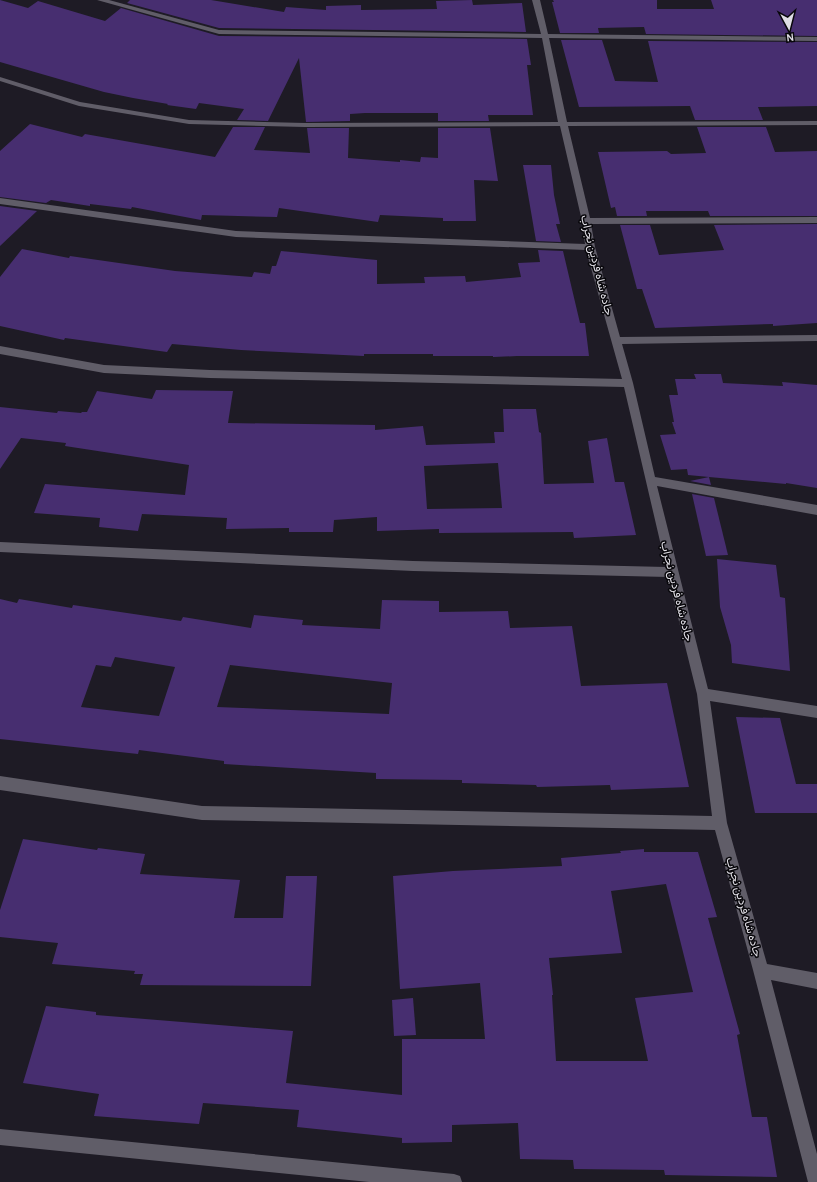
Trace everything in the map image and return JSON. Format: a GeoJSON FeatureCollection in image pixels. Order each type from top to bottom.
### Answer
{"type":"FeatureCollection","features":[{"type":"Feature","properties":{"kind":"street"},"geometry":{"type":"LineString","coordinates":[[101,0],[219,32],[817,39]]}},
{"type":"Feature","properties":{"kind":"street","name":"جاده شاه فردین نجراب"},"geometry":{"type":"LineString","coordinates":[[536,0],[586,222],[590,247],[628,383],[672,572],[703,694],[720,824],[761,970],[816,1182]]}},
{"type":"Feature","properties":{"kind":"street"},"geometry":{"type":"LineString","coordinates":[[0,79],[79,104],[189,122],[305,125],[817,123]]}},
{"type":"Feature","properties":{"kind":"street"},"geometry":{"type":"LineString","coordinates":[[0,201],[236,234],[590,247]]}},
{"type":"Feature","properties":{"kind":"street"},"geometry":{"type":"LineString","coordinates":[[586,222],[817,220]]}},
{"type":"Feature","properties":{"kind":"street"},"geometry":{"type":"LineString","coordinates":[[616,341],[817,338]]}},
{"type":"Feature","properties":{"kind":"street"},"geometry":{"type":"LineString","coordinates":[[0,350],[104,369],[210,374],[628,383]]}},
{"type":"Feature","properties":{"kind":"street"},"geometry":{"type":"LineString","coordinates":[[650,480],[817,510]]}},
{"type":"Feature","properties":{"kind":"street"},"geometry":{"type":"LineString","coordinates":[[0,547],[413,566],[672,572]]}},
{"type":"Feature","properties":{"kind":"street"},"geometry":{"type":"LineString","coordinates":[[703,694],[817,712]]}},
{"type":"Feature","properties":{"kind":"street"},"geometry":{"type":"LineString","coordinates":[[0,783],[202,813],[720,824]]}},
{"type":"Feature","properties":{"kind":"street"},"geometry":{"type":"LineString","coordinates":[[761,970],[817,980]]}},
{"type":"Feature","properties":{"kind":"street"},"geometry":{"type":"LineString","coordinates":[[0,1137],[454,1182]]}},
{"type":"Feature","properties":{"kind":"building"},"geometry":{"type":"Polygon","coordinates":[[[0,0],[28,8],[38,1],[105,21],[121,8],[219,36],[527,39],[531,65],[527,65],[533,115],[488,115],[489,121],[438,121],[438,113],[365,113],[350,114],[350,121],[306,122],[299,58],[268,121],[237,120],[244,109],[199,103],[196,109],[167,105],[168,104],[104,92],[0,62],[0,0]]]}},
{"type":"Feature","properties":{"kind":"building"},"geometry":{"type":"Polygon","coordinates":[[[130,0],[211,0],[284,12],[286,7],[326,10],[326,6],[361,5],[361,10],[437,9],[436,1],[472,0],[473,5],[522,3],[526,32],[219,28],[127,3],[130,0]]]}},
{"type":"Feature","properties":{"kind":"building"},"geometry":{"type":"Polygon","coordinates":[[[553,0],[657,0],[657,9],[714,9],[711,0],[817,0],[817,36],[646,34],[644,27],[598,28],[599,33],[560,33],[552,2],[554,2],[553,0]]]}},
{"type":"Feature","properties":{"kind":"building"},"geometry":{"type":"Polygon","coordinates":[[[561,40],[602,40],[615,81],[658,82],[648,41],[817,42],[817,106],[758,107],[763,120],[695,120],[690,106],[579,107],[561,40]]]}},
{"type":"Feature","properties":{"kind":"building"},"geometry":{"type":"Polygon","coordinates":[[[30,124],[82,137],[85,134],[215,157],[233,127],[265,127],[254,150],[310,153],[307,128],[349,128],[348,158],[400,162],[400,160],[420,162],[421,157],[438,158],[438,128],[490,128],[498,181],[474,180],[476,221],[443,221],[443,218],[380,215],[378,222],[279,208],[277,217],[202,215],[201,220],[132,207],[131,209],[90,204],[90,206],[51,200],[46,203],[0,197],[0,151],[30,124]]]}},
{"type":"Feature","properties":{"kind":"building"},"geometry":{"type":"Polygon","coordinates":[[[697,127],[766,127],[775,152],[817,151],[817,216],[710,216],[708,211],[646,211],[647,216],[617,216],[615,207],[611,208],[598,152],[667,151],[671,154],[706,153],[697,127]]]}},
{"type":"Feature","properties":{"kind":"building"},"geometry":{"type":"Polygon","coordinates":[[[523,165],[551,165],[554,195],[560,224],[556,224],[561,242],[536,241],[523,165]]]}},
{"type":"Feature","properties":{"kind":"building"},"geometry":{"type":"Polygon","coordinates":[[[0,206],[37,211],[0,246],[0,206]]]}},
{"type":"Feature","properties":{"kind":"building"},"geometry":{"type":"Polygon","coordinates":[[[817,224],[817,323],[773,326],[773,324],[655,328],[642,289],[637,289],[620,225],[650,225],[659,255],[724,250],[714,225],[817,224]]]}},
{"type":"Feature","properties":{"kind":"building"},"geometry":{"type":"Polygon","coordinates":[[[22,249],[69,258],[70,256],[175,271],[252,277],[254,272],[270,274],[272,266],[276,266],[281,251],[377,260],[377,284],[425,283],[424,277],[465,276],[466,282],[521,277],[518,263],[540,262],[538,250],[563,251],[580,323],[585,323],[589,356],[493,357],[433,356],[433,354],[364,354],[364,356],[241,350],[172,344],[167,352],[65,338],[64,340],[0,326],[0,277],[22,249]]]}},
{"type":"Feature","properties":{"kind":"building"},"geometry":{"type":"Polygon","coordinates":[[[694,374],[721,374],[723,383],[783,386],[782,382],[817,385],[817,488],[786,483],[688,475],[687,469],[671,470],[660,435],[676,434],[672,422],[674,422],[669,395],[678,395],[675,379],[696,379],[694,374]]]}},
{"type":"Feature","properties":{"kind":"building"},"geometry":{"type":"Polygon","coordinates":[[[156,390],[233,391],[228,423],[375,425],[375,430],[423,426],[426,445],[495,443],[494,432],[504,432],[503,409],[536,409],[539,432],[541,433],[544,484],[594,483],[588,441],[607,438],[615,482],[624,482],[636,535],[574,538],[573,532],[439,533],[439,529],[377,531],[377,517],[334,520],[333,532],[289,532],[289,528],[226,529],[227,518],[142,514],[138,531],[99,527],[100,518],[34,513],[45,484],[185,495],[189,465],[65,446],[66,443],[21,438],[0,469],[0,407],[57,413],[58,411],[81,413],[87,412],[97,391],[152,399],[156,390]],[[498,463],[424,466],[427,509],[502,508],[498,463]]]}},
{"type":"Feature","properties":{"kind":"building"},"geometry":{"type":"Polygon","coordinates":[[[709,477],[711,485],[690,481],[709,477]]]}},
{"type":"Feature","properties":{"kind":"building"},"geometry":{"type":"Polygon","coordinates":[[[692,494],[714,498],[728,555],[706,556],[692,494]]]}},
{"type":"Feature","properties":{"kind":"building"},"geometry":{"type":"Polygon","coordinates":[[[717,559],[776,565],[780,597],[785,598],[790,671],[732,663],[731,645],[720,607],[717,559]]]}},
{"type":"Feature","properties":{"kind":"building"},"geometry":{"type":"Polygon","coordinates":[[[0,599],[17,603],[19,599],[72,608],[73,605],[181,621],[183,617],[251,628],[254,615],[303,620],[302,625],[380,629],[382,600],[439,601],[439,612],[508,611],[510,628],[572,626],[581,686],[667,683],[689,787],[611,790],[610,785],[537,787],[536,785],[462,783],[462,780],[376,779],[376,773],[224,764],[224,761],[139,750],[138,754],[0,739],[0,599]],[[115,657],[111,667],[96,665],[81,707],[159,716],[175,667],[115,657]],[[230,665],[217,707],[389,714],[392,683],[230,665]]]}},
{"type":"Feature","properties":{"kind":"building"},"geometry":{"type":"Polygon","coordinates":[[[736,717],[780,718],[796,784],[817,784],[817,813],[755,813],[736,717]]]}},
{"type":"Feature","properties":{"kind":"building"},"geometry":{"type":"Polygon","coordinates":[[[23,839],[97,850],[98,848],[145,854],[140,874],[240,880],[234,918],[283,918],[286,876],[317,876],[311,986],[140,985],[143,974],[134,974],[135,971],[52,964],[58,943],[0,937],[0,910],[23,839]]]}},
{"type":"Feature","properties":{"kind":"building"},"geometry":{"type":"Polygon","coordinates":[[[644,849],[644,852],[698,852],[717,917],[708,918],[740,1034],[737,1035],[752,1117],[767,1117],[777,1177],[665,1175],[664,1170],[574,1169],[573,1160],[520,1159],[518,1123],[452,1125],[452,1142],[402,1143],[402,1138],[297,1127],[299,1110],[203,1103],[199,1124],[94,1116],[99,1094],[23,1083],[46,1006],[96,1012],[96,1015],[293,1031],[286,1083],[402,1095],[402,1039],[485,1039],[480,983],[400,989],[393,876],[453,871],[562,866],[561,858],[621,853],[620,851],[644,849]],[[666,884],[611,891],[622,953],[549,958],[553,995],[556,1061],[648,1061],[635,998],[693,992],[666,884]]]}},
{"type":"Feature","properties":{"kind":"building"},"geometry":{"type":"Polygon","coordinates":[[[413,998],[416,1035],[394,1036],[392,1000],[413,998]]]}}]}
